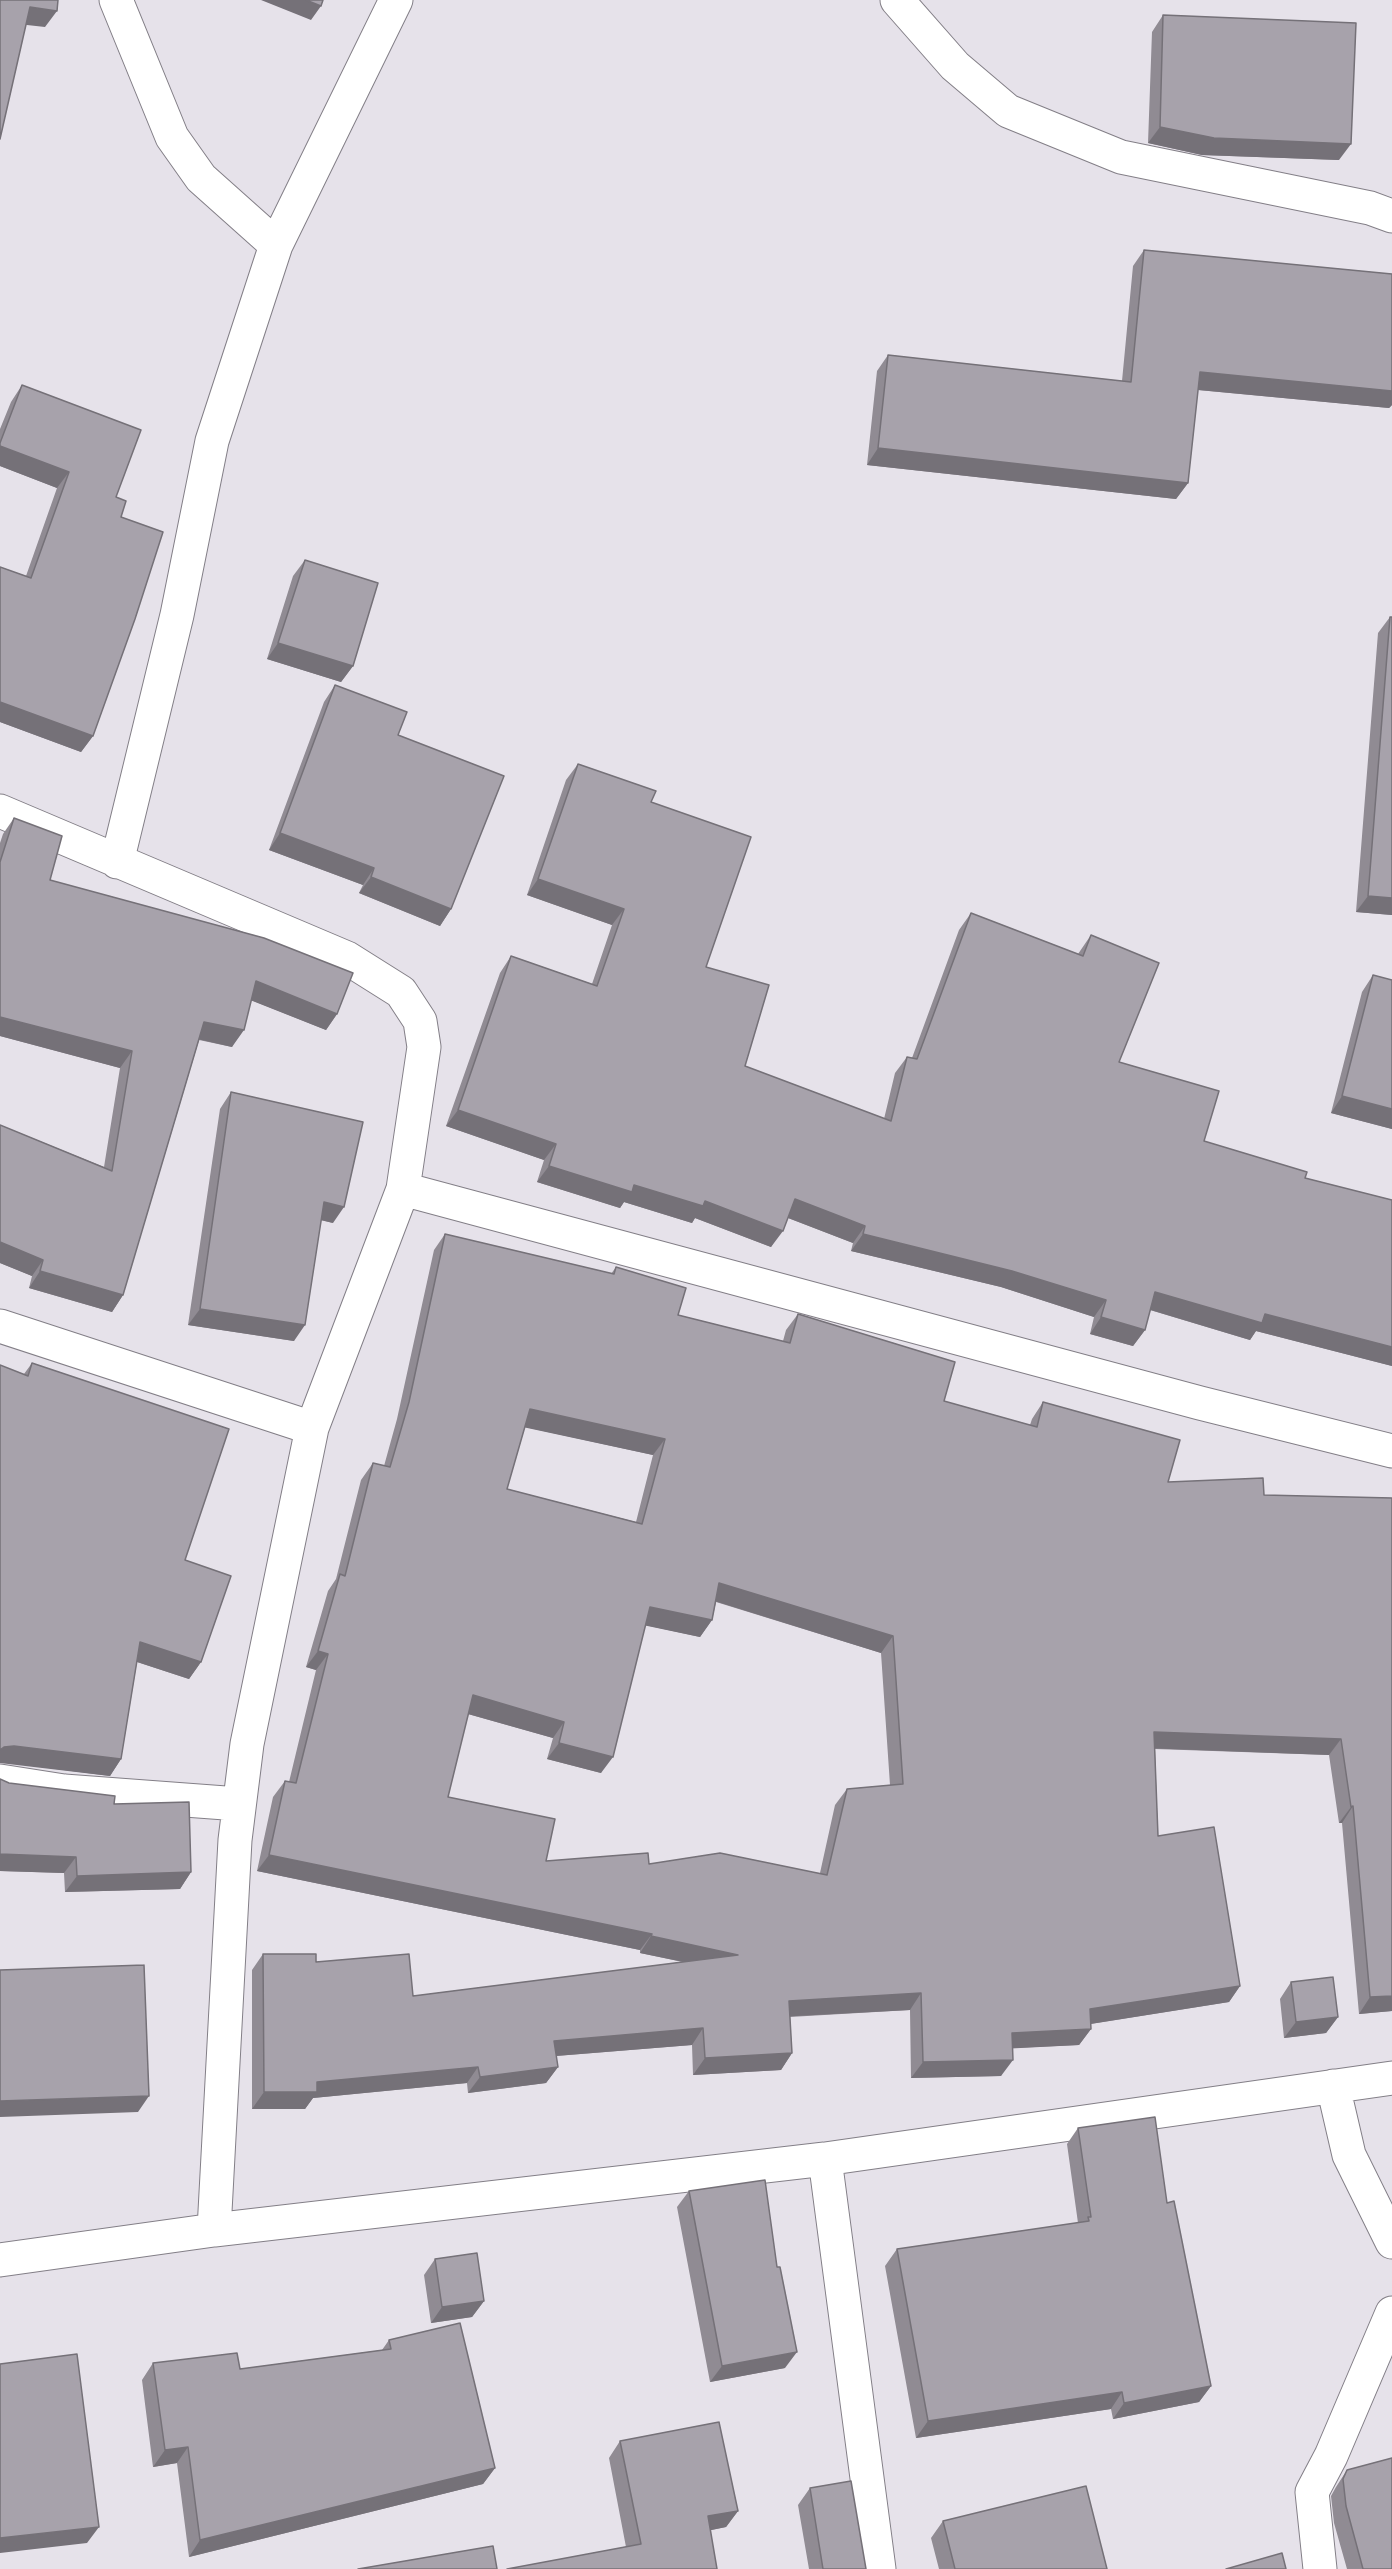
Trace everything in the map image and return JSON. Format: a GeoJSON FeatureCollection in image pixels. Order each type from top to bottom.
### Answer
{"type":"FeatureCollection","features":[{"type":"Feature","properties":{"kind":"street"},"geometry":{"type":"LineString","coordinates":[[116,0],[172,137],[201,178],[276,245]]}},
{"type":"Feature","properties":{"kind":"street"},"geometry":{"type":"LineString","coordinates":[[117,862],[177,615],[212,441],[276,245],[396,0]]}},
{"type":"Feature","properties":{"kind":"street"},"geometry":{"type":"LineString","coordinates":[[897,0],[955,66],[1008,111],[1121,157],[1370,208],[1392,216]]}},
{"type":"Feature","properties":{"kind":"street"},"geometry":{"type":"LineString","coordinates":[[0,811],[347,958],[400,992],[420,1021],[424,1047],[403,1189],[312,1428],[246,1744],[235,1840],[214,2230]]}},
{"type":"Feature","properties":{"kind":"street"},"geometry":{"type":"LineString","coordinates":[[403,1189],[1200,1402],[1392,1451]]}},
{"type":"Feature","properties":{"kind":"street"},"geometry":{"type":"LineString","coordinates":[[0,1326],[312,1428]]}},
{"type":"Feature","properties":{"kind":"street"},"geometry":{"type":"LineString","coordinates":[[0,1781],[64,1791],[239,1804]]}},
{"type":"Feature","properties":{"kind":"street"},"geometry":{"type":"LineString","coordinates":[[0,2260],[214,2230],[825,2159],[1392,2078]]}},
{"type":"Feature","properties":{"kind":"street"},"geometry":{"type":"LineString","coordinates":[[1333,2086],[1349,2155],[1392,2242]]}},
{"type":"Feature","properties":{"kind":"street"},"geometry":{"type":"LineString","coordinates":[[825,2159],[879,2569]]}},
{"type":"Feature","properties":{"kind":"street"},"geometry":{"type":"LineString","coordinates":[[1320,2569],[1312,2492],[1331,2456],[1392,2313]]}},
{"type":"Feature","properties":{"kind":"building"},"geometry":{"type":"Polygon","coordinates":[[[0,0],[58,0],[57,11],[30,7],[0,139],[0,0]]]}},
{"type":"Feature","properties":{"kind":"building"},"geometry":{"type":"Polygon","coordinates":[[[306,0],[323,0],[321,6],[306,0]]]}},
{"type":"Feature","properties":{"kind":"building"},"geometry":{"type":"Polygon","coordinates":[[[1163,15],[1356,23],[1351,144],[1214,138],[1160,127],[1163,15]]]}},
{"type":"Feature","properties":{"kind":"building"},"geometry":{"type":"Polygon","coordinates":[[[1144,250],[1392,274],[1392,391],[1200,372],[1188,483],[878,448],[888,355],[1131,382],[1144,250]]]}},
{"type":"Feature","properties":{"kind":"building"},"geometry":{"type":"Polygon","coordinates":[[[22,385],[141,430],[116,497],[126,501],[121,517],[163,532],[93,736],[0,702],[0,567],[31,578],[69,472],[0,446],[22,385]]]}},
{"type":"Feature","properties":{"kind":"building"},"geometry":{"type":"Polygon","coordinates":[[[305,560],[378,583],[353,666],[278,643],[305,560]]]}},
{"type":"Feature","properties":{"kind":"building"},"geometry":{"type":"Polygon","coordinates":[[[1390,617],[1392,617],[1392,898],[1368,896],[1390,617]]]}},
{"type":"Feature","properties":{"kind":"building"},"geometry":{"type":"Polygon","coordinates":[[[335,685],[407,712],[398,735],[504,776],[451,909],[371,877],[374,868],[280,833],[335,685]]]}},
{"type":"Feature","properties":{"kind":"building"},"geometry":{"type":"Polygon","coordinates":[[[578,764],[656,791],[651,802],[751,837],[706,967],[769,985],[745,1066],[891,1121],[907,1057],[917,1059],[971,913],[1083,956],[1091,935],[1159,963],[1119,1062],[1219,1091],[1204,1141],[1307,1172],[1305,1178],[1392,1200],[1392,1347],[1265,1314],[1262,1323],[1155,1292],[1145,1330],[1101,1317],[1106,1300],[1012,1271],[863,1234],[865,1226],[795,1199],[783,1231],[705,1201],[703,1206],[634,1185],[632,1192],[549,1166],[556,1144],[458,1110],[511,956],[597,986],[624,909],[538,879],[578,764]]]}},
{"type":"Feature","properties":{"kind":"building"},"geometry":{"type":"Polygon","coordinates":[[[14,818],[62,836],[50,880],[264,938],[353,973],[337,1014],[256,981],[244,1030],[204,1022],[123,1295],[40,1271],[43,1260],[0,1242],[0,1125],[112,1171],[132,1051],[0,1017],[0,862],[14,818]]]}},
{"type":"Feature","properties":{"kind":"building"},"geometry":{"type":"Polygon","coordinates":[[[1373,975],[1392,980],[1392,1109],[1342,1096],[1373,975]]]}},
{"type":"Feature","properties":{"kind":"building"},"geometry":{"type":"Polygon","coordinates":[[[231,1092],[363,1122],[344,1207],[324,1202],[305,1325],[200,1309],[231,1092]]]}},
{"type":"Feature","properties":{"kind":"building"},"geometry":{"type":"Polygon","coordinates":[[[445,1234],[614,1274],[616,1267],[686,1288],[678,1315],[790,1343],[798,1314],[955,1362],[944,1401],[1037,1427],[1043,1402],[1180,1440],[1168,1482],[1263,1478],[1264,1495],[1392,1498],[1392,1996],[1370,1997],[1353,1806],[1351,1807],[1341,1739],[1154,1732],[1158,1836],[1214,1827],[1240,1986],[1090,2009],[1091,2029],[1012,2033],[1013,2060],[923,2062],[921,1993],[789,2001],[792,2053],[705,2058],[703,2028],[554,2041],[558,2067],[480,2077],[478,2067],[317,2082],[317,2092],[264,2092],[263,1954],[316,1954],[316,1962],[409,1954],[413,1996],[738,1955],[651,1936],[652,1934],[269,1855],[285,1781],[296,1783],[328,1654],[318,1651],[340,1574],[345,1576],[373,1463],[390,1467],[409,1402],[445,1234]],[[530,1409],[507,1489],[642,1524],[665,1439],[530,1409]],[[719,1583],[712,1620],[650,1607],[613,1757],[559,1743],[564,1722],[473,1695],[448,1797],[555,1819],[546,1861],[648,1853],[649,1864],[720,1853],[827,1875],[847,1789],[903,1784],[893,1636],[719,1583]]]}},
{"type":"Feature","properties":{"kind":"building"},"geometry":{"type":"Polygon","coordinates":[[[32,1363],[229,1429],[185,1560],[231,1576],[201,1662],[140,1642],[121,1759],[14,1746],[0,1750],[0,1365],[28,1376],[32,1363]]]}},
{"type":"Feature","properties":{"kind":"building"},"geometry":{"type":"Polygon","coordinates":[[[0,1779],[9,1783],[115,1796],[114,1804],[189,1802],[191,1872],[77,1876],[76,1857],[0,1854],[0,1779]]]}},
{"type":"Feature","properties":{"kind":"building"},"geometry":{"type":"Polygon","coordinates":[[[144,1965],[149,2096],[0,2101],[0,1970],[144,1965]]]}},
{"type":"Feature","properties":{"kind":"building"},"geometry":{"type":"Polygon","coordinates":[[[1333,1977],[1338,2017],[1296,2022],[1291,1982],[1333,1977]]]}},
{"type":"Feature","properties":{"kind":"building"},"geometry":{"type":"Polygon","coordinates":[[[1155,2117],[1167,2203],[1174,2201],[1211,2386],[1124,2403],[1122,2392],[928,2421],[897,2249],[1089,2221],[1088,2217],[1091,2217],[1078,2128],[1155,2117]]]}},
{"type":"Feature","properties":{"kind":"building"},"geometry":{"type":"Polygon","coordinates":[[[765,2180],[777,2267],[780,2267],[797,2352],[722,2366],[689,2191],[765,2180]]]}},
{"type":"Feature","properties":{"kind":"building"},"geometry":{"type":"Polygon","coordinates":[[[477,2253],[484,2301],[442,2307],[435,2259],[477,2253]]]}},
{"type":"Feature","properties":{"kind":"building"},"geometry":{"type":"Polygon","coordinates":[[[460,2323],[495,2468],[200,2540],[188,2447],[165,2450],[153,2363],[237,2353],[240,2369],[391,2349],[389,2340],[460,2323]]]}},
{"type":"Feature","properties":{"kind":"building"},"geometry":{"type":"Polygon","coordinates":[[[77,2354],[99,2527],[0,2538],[0,2364],[77,2354]]]}},
{"type":"Feature","properties":{"kind":"building"},"geometry":{"type":"Polygon","coordinates":[[[719,2422],[738,2511],[708,2516],[717,2569],[507,2569],[641,2544],[620,2441],[719,2422]]]}},
{"type":"Feature","properties":{"kind":"building"},"geometry":{"type":"Polygon","coordinates":[[[1392,2458],[1392,2569],[1363,2569],[1346,2506],[1343,2479],[1347,2470],[1392,2458]]]}},
{"type":"Feature","properties":{"kind":"building"},"geometry":{"type":"Polygon","coordinates":[[[851,2481],[866,2569],[823,2569],[810,2488],[851,2481]]]}},
{"type":"Feature","properties":{"kind":"building"},"geometry":{"type":"Polygon","coordinates":[[[1086,2486],[1107,2569],[955,2569],[943,2521],[1086,2486]]]}},
{"type":"Feature","properties":{"kind":"building"},"geometry":{"type":"Polygon","coordinates":[[[493,2546],[497,2569],[358,2569],[493,2546]]]}},
{"type":"Feature","properties":{"kind":"building"},"geometry":{"type":"Polygon","coordinates":[[[1282,2553],[1286,2569],[1226,2569],[1282,2553]]]}}]}
